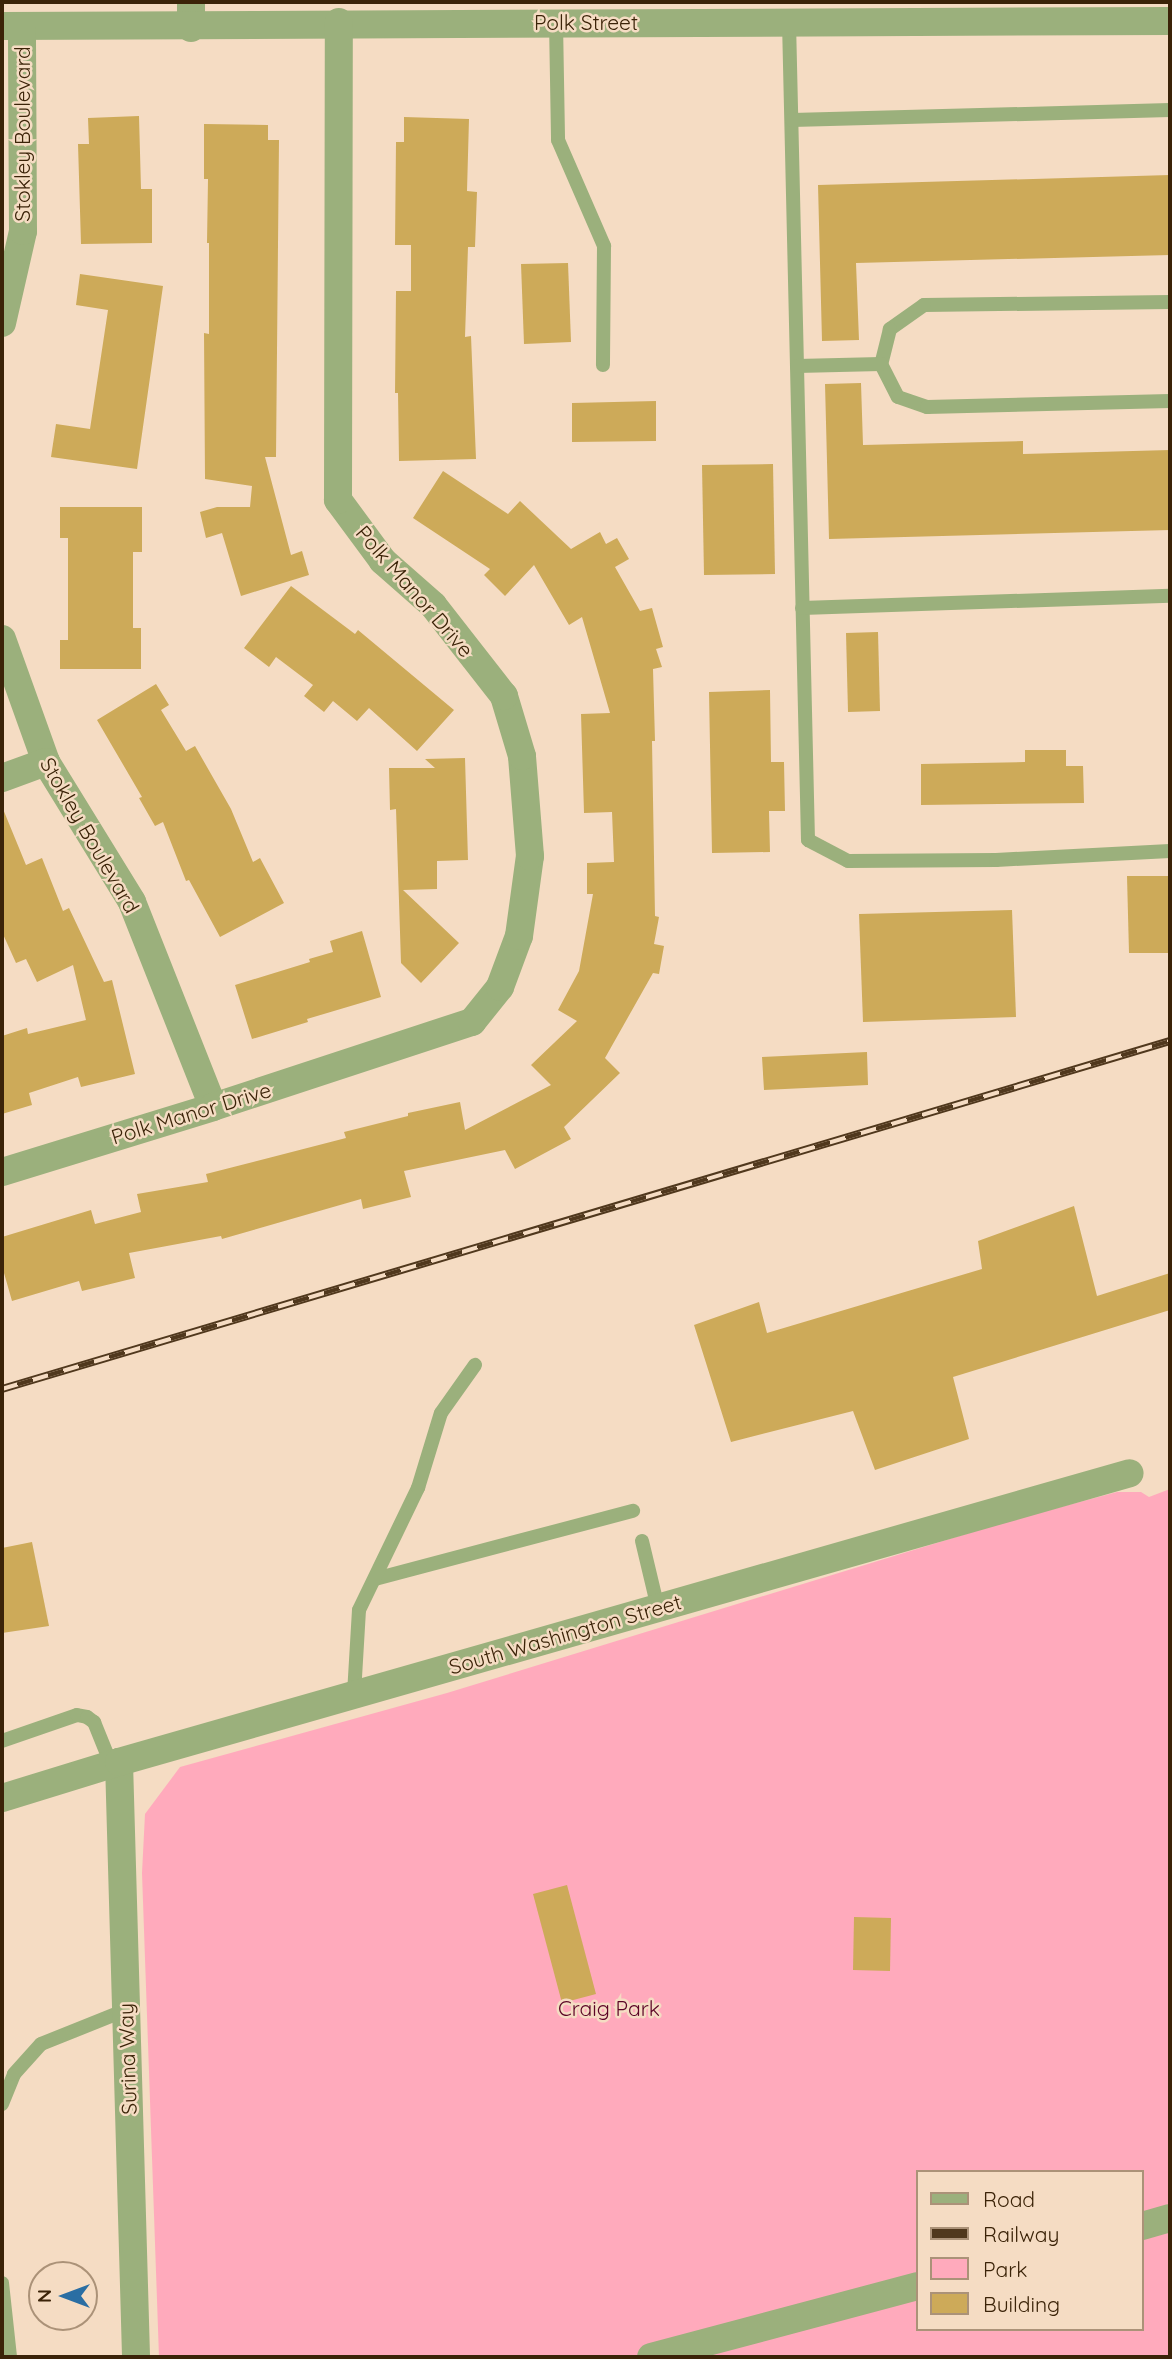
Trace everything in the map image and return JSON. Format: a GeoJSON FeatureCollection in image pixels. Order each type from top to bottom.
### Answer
{"type":"FeatureCollection","features":[{"type":"Feature","properties":{"kind":"street","name":"Polk Street"},"geometry":{"type":"LineString","coordinates":[[12,26],[191,15],[339,22],[1170,21]]}},
{"type":"Feature","properties":{"kind":"street","name":"Polk Manor Drive"},"geometry":{"type":"LineString","coordinates":[[2,1172],[213,1107],[472,1022],[499,988],[519,936],[530,856],[522,756],[504,696],[433,605],[383,561],[338,500],[339,22]]}},
{"type":"Feature","properties":{"kind":"street","name":"Stokley Boulevard"},"geometry":{"type":"LineString","coordinates":[[2,323],[12,232],[12,26]]}},
{"type":"Feature","properties":{"kind":"street","name":"Stokley Boulevard"},"geometry":{"type":"LineString","coordinates":[[2,639],[46,762],[132,902],[213,1107]]}},
{"type":"Feature","properties":{"kind":"street"},"geometry":{"type":"LineString","coordinates":[[2,778],[46,762]]}},
{"type":"Feature","properties":{"kind":"street","name":"South Washington Street"},"geometry":{"type":"LineString","coordinates":[[2,1798],[354,1694],[1130,1473]]}},
{"type":"Feature","properties":{"kind":"street","name":"Surina Way"},"geometry":{"type":"LineString","coordinates":[[115,1763],[126,2010],[136,2357]]}},
{"type":"Feature","properties":{"kind":"street"},"geometry":{"type":"LineString","coordinates":[[1144,2225],[1170,2218]]}},
{"type":"Feature","properties":{"kind":"street"},"geometry":{"type":"LineString","coordinates":[[651,2357],[916,2287]]}},
{"type":"Feature","properties":{"kind":"lane"},"geometry":{"type":"LineString","coordinates":[[556,22],[555,106],[558,140],[604,246],[603,365]]}},
{"type":"Feature","properties":{"kind":"lane"},"geometry":{"type":"LineString","coordinates":[[789,22],[807,840],[848,861],[996,860],[1170,850]]}},
{"type":"Feature","properties":{"kind":"lane"},"geometry":{"type":"LineString","coordinates":[[792,120],[1170,110]]}},
{"type":"Feature","properties":{"kind":"lane"},"geometry":{"type":"LineString","coordinates":[[1170,302],[924,305],[890,329],[881,364],[898,397],[927,407],[1170,401]]}},
{"type":"Feature","properties":{"kind":"lane"},"geometry":{"type":"LineString","coordinates":[[797,366],[881,364]]}},
{"type":"Feature","properties":{"kind":"lane"},"geometry":{"type":"LineString","coordinates":[[802,608],[1170,596]]}},
{"type":"Feature","properties":{"kind":"lane"},"geometry":{"type":"LineString","coordinates":[[354,1694],[359,1610],[418,1488],[441,1413],[475,1365]]}},
{"type":"Feature","properties":{"kind":"lane"},"geometry":{"type":"LineString","coordinates":[[374,1579],[633,1511]]}},
{"type":"Feature","properties":{"kind":"lane"},"geometry":{"type":"LineString","coordinates":[[642,1541],[658,1608]]}},
{"type":"Feature","properties":{"kind":"lane"},"geometry":{"type":"LineString","coordinates":[[2,1741],[77,1715],[94,1722],[115,1763]]}},
{"type":"Feature","properties":{"kind":"lane"},"geometry":{"type":"LineString","coordinates":[[2,2104],[14,2074],[41,2044],[126,2010]]}},
{"type":"Feature","properties":{"kind":"lane"},"geometry":{"type":"LineString","coordinates":[[2,2283],[10,2357]]}},
{"type":"Feature","properties":{"kind":"green space","name":"Craig Park"},"geometry":{"type":"Polygon","coordinates":[[[1170,1489],[1170,2357],[159,2357],[142,1873],[145,1814],[180,1767],[447,1693],[1005,1522],[1117,1492],[1141,1492],[1149,1497],[1170,1489]]]}},
{"type":"Feature","properties":{"kind":"building"},"geometry":{"type":"Polygon","coordinates":[[[139,116],[141,189],[152,189],[152,243],[81,244],[78,144],[89,144],[88,118],[139,116]]]}},
{"type":"Feature","properties":{"kind":"building"},"geometry":{"type":"Polygon","coordinates":[[[404,117],[469,119],[467,191],[477,192],[475,247],[468,247],[465,337],[471,336],[476,459],[399,461],[398,393],[395,393],[396,291],[411,291],[411,245],[395,245],[396,142],[404,142],[404,117]]]}},
{"type":"Feature","properties":{"kind":"building"},"geometry":{"type":"Polygon","coordinates":[[[204,124],[268,125],[268,140],[279,140],[276,457],[265,457],[291,555],[302,551],[309,575],[241,596],[222,533],[206,538],[200,512],[217,507],[250,507],[252,486],[205,479],[204,333],[209,334],[209,243],[208,179],[204,179],[204,124]]]}},
{"type":"Feature","properties":{"kind":"building"},"geometry":{"type":"Polygon","coordinates":[[[1170,175],[1170,255],[856,263],[859,340],[822,341],[818,185],[1170,175]]]}},
{"type":"Feature","properties":{"kind":"building"},"geometry":{"type":"Polygon","coordinates":[[[568,263],[571,342],[524,344],[521,264],[568,263]]]}},
{"type":"Feature","properties":{"kind":"building"},"geometry":{"type":"Polygon","coordinates":[[[80,274],[163,286],[137,469],[51,457],[56,424],[90,429],[108,310],[76,305],[80,274]]]}},
{"type":"Feature","properties":{"kind":"building"},"geometry":{"type":"Polygon","coordinates":[[[861,383],[863,445],[1023,441],[1023,454],[1170,450],[1170,530],[829,539],[825,384],[861,383]]]}},
{"type":"Feature","properties":{"kind":"building"},"geometry":{"type":"Polygon","coordinates":[[[656,401],[656,441],[572,442],[572,403],[656,401]]]}},
{"type":"Feature","properties":{"kind":"building"},"geometry":{"type":"Polygon","coordinates":[[[773,464],[775,574],[704,575],[702,465],[773,464]]]}},
{"type":"Feature","properties":{"kind":"building"},"geometry":{"type":"Polygon","coordinates":[[[443,471],[508,514],[520,501],[571,549],[600,532],[606,544],[617,538],[629,559],[615,567],[640,611],[652,608],[663,647],[656,649],[662,667],[653,669],[655,916],[659,917],[654,944],[664,946],[659,974],[653,973],[605,1058],[620,1073],[564,1127],[571,1139],[515,1169],[505,1150],[404,1171],[411,1197],[363,1209],[361,1199],[222,1239],[221,1236],[129,1253],[135,1278],[82,1291],[79,1281],[12,1301],[2,1266],[2,1237],[91,1210],[95,1224],[141,1212],[137,1194],[208,1182],[206,1174],[346,1138],[344,1132],[408,1116],[408,1113],[460,1102],[465,1130],[551,1085],[531,1065],[577,1021],[558,1010],[579,971],[593,894],[587,894],[587,863],[614,862],[612,812],[584,813],[581,714],[610,713],[582,617],[569,625],[534,565],[505,596],[484,575],[490,569],[413,518],[443,471]]]}},
{"type":"Feature","properties":{"kind":"building"},"geometry":{"type":"Polygon","coordinates":[[[60,507],[142,507],[142,552],[133,552],[133,628],[141,628],[141,669],[60,669],[60,640],[68,640],[68,538],[60,538],[60,507]]]}},
{"type":"Feature","properties":{"kind":"building"},"geometry":{"type":"Polygon","coordinates":[[[291,586],[355,634],[358,630],[454,710],[417,751],[369,708],[357,721],[333,701],[324,712],[304,696],[313,685],[276,657],[269,667],[244,648],[291,586]]]}},
{"type":"Feature","properties":{"kind":"building"},"geometry":{"type":"Polygon","coordinates":[[[878,632],[880,711],[848,712],[846,633],[878,632]]]}},
{"type":"Feature","properties":{"kind":"building"},"geometry":{"type":"Polygon","coordinates":[[[156,684],[169,705],[161,710],[186,751],[195,746],[231,809],[253,862],[260,858],[284,903],[220,937],[189,880],[186,881],[163,822],[155,826],[139,798],[142,797],[97,720],[156,684]]]}},
{"type":"Feature","properties":{"kind":"building"},"geometry":{"type":"Polygon","coordinates":[[[770,690],[771,762],[784,762],[785,811],[769,811],[770,852],[712,853],[709,692],[770,690]]]}},
{"type":"Feature","properties":{"kind":"building"},"geometry":{"type":"Polygon","coordinates":[[[1025,750],[1066,750],[1066,766],[1083,766],[1084,803],[921,805],[921,764],[1025,762],[1025,750]]]}},
{"type":"Feature","properties":{"kind":"building"},"geometry":{"type":"Polygon","coordinates":[[[465,758],[468,860],[437,861],[437,889],[403,890],[459,943],[421,983],[401,963],[396,809],[390,810],[389,768],[435,768],[425,759],[465,758]]]}},
{"type":"Feature","properties":{"kind":"building"},"geometry":{"type":"Polygon","coordinates":[[[3,809],[26,865],[42,858],[63,911],[69,908],[104,982],[112,980],[135,1074],[81,1087],[78,1077],[29,1093],[32,1105],[2,1114],[2,1036],[27,1028],[28,1034],[86,1020],[73,965],[37,982],[26,959],[16,963],[2,932],[3,809]]]}},
{"type":"Feature","properties":{"kind":"building"},"geometry":{"type":"Polygon","coordinates":[[[1127,876],[1170,876],[1170,953],[1129,953],[1127,876]]]}},
{"type":"Feature","properties":{"kind":"building"},"geometry":{"type":"Polygon","coordinates":[[[1012,910],[1016,1017],[863,1022],[859,914],[1012,910]]]}},
{"type":"Feature","properties":{"kind":"building"},"geometry":{"type":"Polygon","coordinates":[[[362,931],[381,997],[252,1039],[235,985],[310,962],[309,959],[333,952],[330,941],[362,931]]]}},
{"type":"Feature","properties":{"kind":"building"},"geometry":{"type":"Polygon","coordinates":[[[867,1052],[868,1085],[764,1090],[762,1057],[867,1052]]]}},
{"type":"Feature","properties":{"kind":"building"},"geometry":{"type":"Polygon","coordinates":[[[1074,1206],[1097,1296],[1170,1273],[1170,1310],[953,1377],[969,1439],[875,1470],[853,1411],[731,1442],[694,1325],[759,1302],[767,1333],[982,1269],[978,1241],[1074,1206]]]}},
{"type":"Feature","properties":{"kind":"building"},"geometry":{"type":"Polygon","coordinates":[[[32,1542],[49,1626],[2,1633],[2,1548],[32,1542]]]}},
{"type":"Feature","properties":{"kind":"building"},"geometry":{"type":"Polygon","coordinates":[[[567,1885],[596,1994],[562,2003],[533,1894],[567,1885]]]}},
{"type":"Feature","properties":{"kind":"building"},"geometry":{"type":"Polygon","coordinates":[[[854,1917],[891,1918],[890,1971],[853,1970],[854,1917]]]}},
{"type":"Feature","properties":{"kind":"railway"},"geometry":{"type":"LineString","coordinates":[[2,1389],[1170,1041]]}}]}
